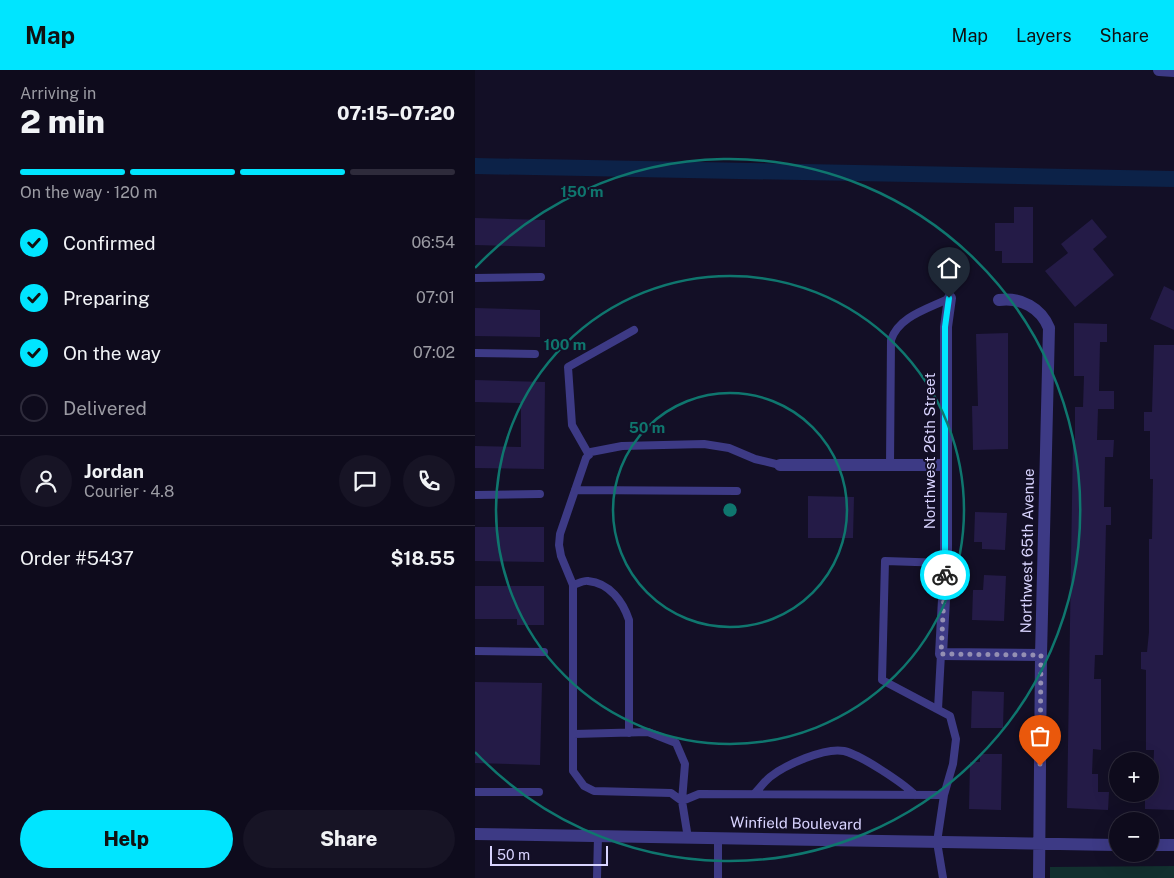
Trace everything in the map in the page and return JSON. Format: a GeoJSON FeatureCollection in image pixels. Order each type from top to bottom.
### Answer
{"type":"FeatureCollection","features":[{"type":"Feature","properties":{"kind":"street"},"geometry":{"type":"LineString","coordinates":[[1159,70],[1174,71]]}},
{"type":"Feature","properties":{"kind":"street","name":"Northwest 26th Street"},"geometry":{"type":"LineString","coordinates":[[941,654],[946,563],[944,465],[945,327],[949,298]]}},
{"type":"Feature","properties":{"kind":"street","name":"Northwest 65th Avenue"},"geometry":{"type":"LineString","coordinates":[[999,300],[1006,299],[1031,305],[1044,316],[1049,328],[1041,655],[1039,878]]}},
{"type":"Feature","properties":{"kind":"street"},"geometry":{"type":"LineString","coordinates":[[780,465],[944,465]]}},
{"type":"Feature","properties":{"kind":"street"},"geometry":{"type":"LineString","coordinates":[[941,654],[1041,655]]}},
{"type":"Feature","properties":{"kind":"street","name":"Winfield Boulevard"},"geometry":{"type":"LineString","coordinates":[[475,834],[1109,844]]}},
{"type":"Feature","properties":{"kind":"street"},"geometry":{"type":"LineString","coordinates":[[1159,845],[1174,845]]}},
{"type":"Feature","properties":{"kind":"lane"},"geometry":{"type":"LineString","coordinates":[[475,278],[541,277]]}},
{"type":"Feature","properties":{"kind":"lane"},"geometry":{"type":"LineString","coordinates":[[890,465],[893,335],[902,322],[949,298]]}},
{"type":"Feature","properties":{"kind":"lane"},"geometry":{"type":"LineString","coordinates":[[589,455],[572,425],[568,368],[633,330]]}},
{"type":"Feature","properties":{"kind":"lane"},"geometry":{"type":"LineString","coordinates":[[475,353],[535,354]]}},
{"type":"Feature","properties":{"kind":"lane"},"geometry":{"type":"LineString","coordinates":[[682,801],[671,793],[594,792],[584,786],[573,771],[573,585],[561,556],[560,534],[575,490],[591,452],[622,446],[704,444],[729,448],[755,459],[780,465]]}},
{"type":"Feature","properties":{"kind":"lane"},"geometry":{"type":"LineString","coordinates":[[575,490],[737,491]]}},
{"type":"Feature","properties":{"kind":"lane"},"geometry":{"type":"LineString","coordinates":[[475,495],[540,494]]}},
{"type":"Feature","properties":{"kind":"lane"},"geometry":{"type":"LineString","coordinates":[[943,878],[937,842],[944,795],[953,764],[956,739],[950,716],[882,680],[885,561],[946,563]]}},
{"type":"Feature","properties":{"kind":"lane"},"geometry":{"type":"LineString","coordinates":[[573,585],[587,581],[608,589],[623,603],[629,620],[629,733]]}},
{"type":"Feature","properties":{"kind":"lane"},"geometry":{"type":"LineString","coordinates":[[475,651],[544,652]]}},
{"type":"Feature","properties":{"kind":"lane"},"geometry":{"type":"LineString","coordinates":[[938,709],[941,654]]}},
{"type":"Feature","properties":{"kind":"lane"},"geometry":{"type":"LineString","coordinates":[[574,734],[648,732],[676,743],[685,764],[682,801],[688,838]]}},
{"type":"Feature","properties":{"kind":"lane"},"geometry":{"type":"LineString","coordinates":[[754,794],[769,778],[783,769],[823,752],[834,750],[852,754],[906,786],[915,795]]}},
{"type":"Feature","properties":{"kind":"lane"},"geometry":{"type":"LineString","coordinates":[[475,792],[539,792]]}},
{"type":"Feature","properties":{"kind":"lane"},"geometry":{"type":"LineString","coordinates":[[682,801],[699,794],[944,795]]}},
{"type":"Feature","properties":{"kind":"lane"},"geometry":{"type":"LineString","coordinates":[[597,878],[598,836]]}},
{"type":"Feature","properties":{"kind":"lane"},"geometry":{"type":"LineString","coordinates":[[718,838],[718,878]]}},
{"type":"Feature","properties":{"kind":"green space"},"geometry":{"type":"Polygon","coordinates":[[[1174,866],[1174,878],[1050,878],[1050,867],[1174,866]]]}},
{"type":"Feature","properties":{"kind":"building"},"geometry":{"type":"Polygon","coordinates":[[[1014,207],[1033,207],[1033,263],[1002,263],[1002,251],[995,251],[995,223],[1014,223],[1014,207]]]}},
{"type":"Feature","properties":{"kind":"building"},"geometry":{"type":"Polygon","coordinates":[[[475,218],[545,220],[545,247],[475,245],[475,218]]]}},
{"type":"Feature","properties":{"kind":"building"},"geometry":{"type":"Polygon","coordinates":[[[1092,219],[1107,237],[1093,249],[1114,275],[1075,307],[1045,271],[1068,253],[1061,244],[1092,219]]]}},
{"type":"Feature","properties":{"kind":"building"},"geometry":{"type":"Polygon","coordinates":[[[1164,286],[1174,291],[1174,330],[1150,319],[1164,286]]]}},
{"type":"Feature","properties":{"kind":"building"},"geometry":{"type":"Polygon","coordinates":[[[475,308],[540,310],[540,337],[475,336],[475,308]]]}},
{"type":"Feature","properties":{"kind":"building"},"geometry":{"type":"Polygon","coordinates":[[[1074,323],[1107,324],[1107,342],[1100,342],[1099,391],[1114,391],[1114,409],[1098,409],[1097,440],[1114,440],[1113,457],[1105,457],[1104,507],[1111,507],[1111,525],[1106,525],[1103,655],[1095,655],[1094,679],[1101,679],[1101,750],[1093,749],[1092,774],[1098,774],[1098,792],[1109,792],[1108,810],[1067,808],[1073,440],[1075,440],[1075,407],[1083,407],[1084,376],[1074,376],[1074,323]]]}},
{"type":"Feature","properties":{"kind":"building"},"geometry":{"type":"Polygon","coordinates":[[[1008,333],[1008,449],[973,450],[972,406],[978,406],[976,334],[1008,333]]]}},
{"type":"Feature","properties":{"kind":"building"},"geometry":{"type":"Polygon","coordinates":[[[1154,345],[1174,345],[1174,810],[1145,809],[1145,802],[1159,802],[1159,752],[1146,750],[1146,670],[1141,669],[1141,652],[1147,652],[1149,632],[1149,539],[1152,539],[1153,479],[1150,479],[1150,431],[1144,431],[1144,412],[1152,412],[1154,345]]]}},
{"type":"Feature","properties":{"kind":"building"},"geometry":{"type":"Polygon","coordinates":[[[475,380],[545,382],[544,469],[475,468],[475,446],[521,447],[521,403],[475,402],[475,380]]]}},
{"type":"Feature","properties":{"kind":"building"},"geometry":{"type":"Polygon","coordinates":[[[808,496],[854,497],[853,538],[808,538],[808,496]]]}},
{"type":"Feature","properties":{"kind":"building"},"geometry":{"type":"Polygon","coordinates":[[[975,512],[1007,513],[1005,550],[982,549],[982,542],[974,542],[975,512]]]}},
{"type":"Feature","properties":{"kind":"building"},"geometry":{"type":"Polygon","coordinates":[[[475,527],[544,527],[544,562],[475,561],[475,527]]]}},
{"type":"Feature","properties":{"kind":"building"},"geometry":{"type":"Polygon","coordinates":[[[984,575],[1006,576],[1004,621],[972,620],[973,590],[983,590],[984,575]]]}},
{"type":"Feature","properties":{"kind":"building"},"geometry":{"type":"Polygon","coordinates":[[[475,586],[544,586],[544,625],[517,625],[517,619],[475,619],[475,586]]]}},
{"type":"Feature","properties":{"kind":"building"},"geometry":{"type":"Polygon","coordinates":[[[475,682],[542,683],[540,765],[475,763],[475,682]]]}},
{"type":"Feature","properties":{"kind":"building"},"geometry":{"type":"Polygon","coordinates":[[[972,691],[1004,692],[1003,728],[971,728],[972,691]]]}},
{"type":"Feature","properties":{"kind":"building"},"geometry":{"type":"Polygon","coordinates":[[[980,754],[1002,754],[1001,810],[969,809],[970,762],[980,762],[980,754]]]}},
{"type":"Feature","properties":{"kind":"waterway"},"geometry":{"type":"LineString","coordinates":[[475,166],[1174,179]]}},
{"type":"Feature","properties":{"kind":"way so far"},"geometry":{"type":"LineString","coordinates":[[945,575],[941,654],[1041,655],[1040,766]]}},
{"type":"Feature","properties":{"kind":"route"},"geometry":{"type":"LineString","coordinates":[[945,575],[945,327],[949,298]]}}]}
